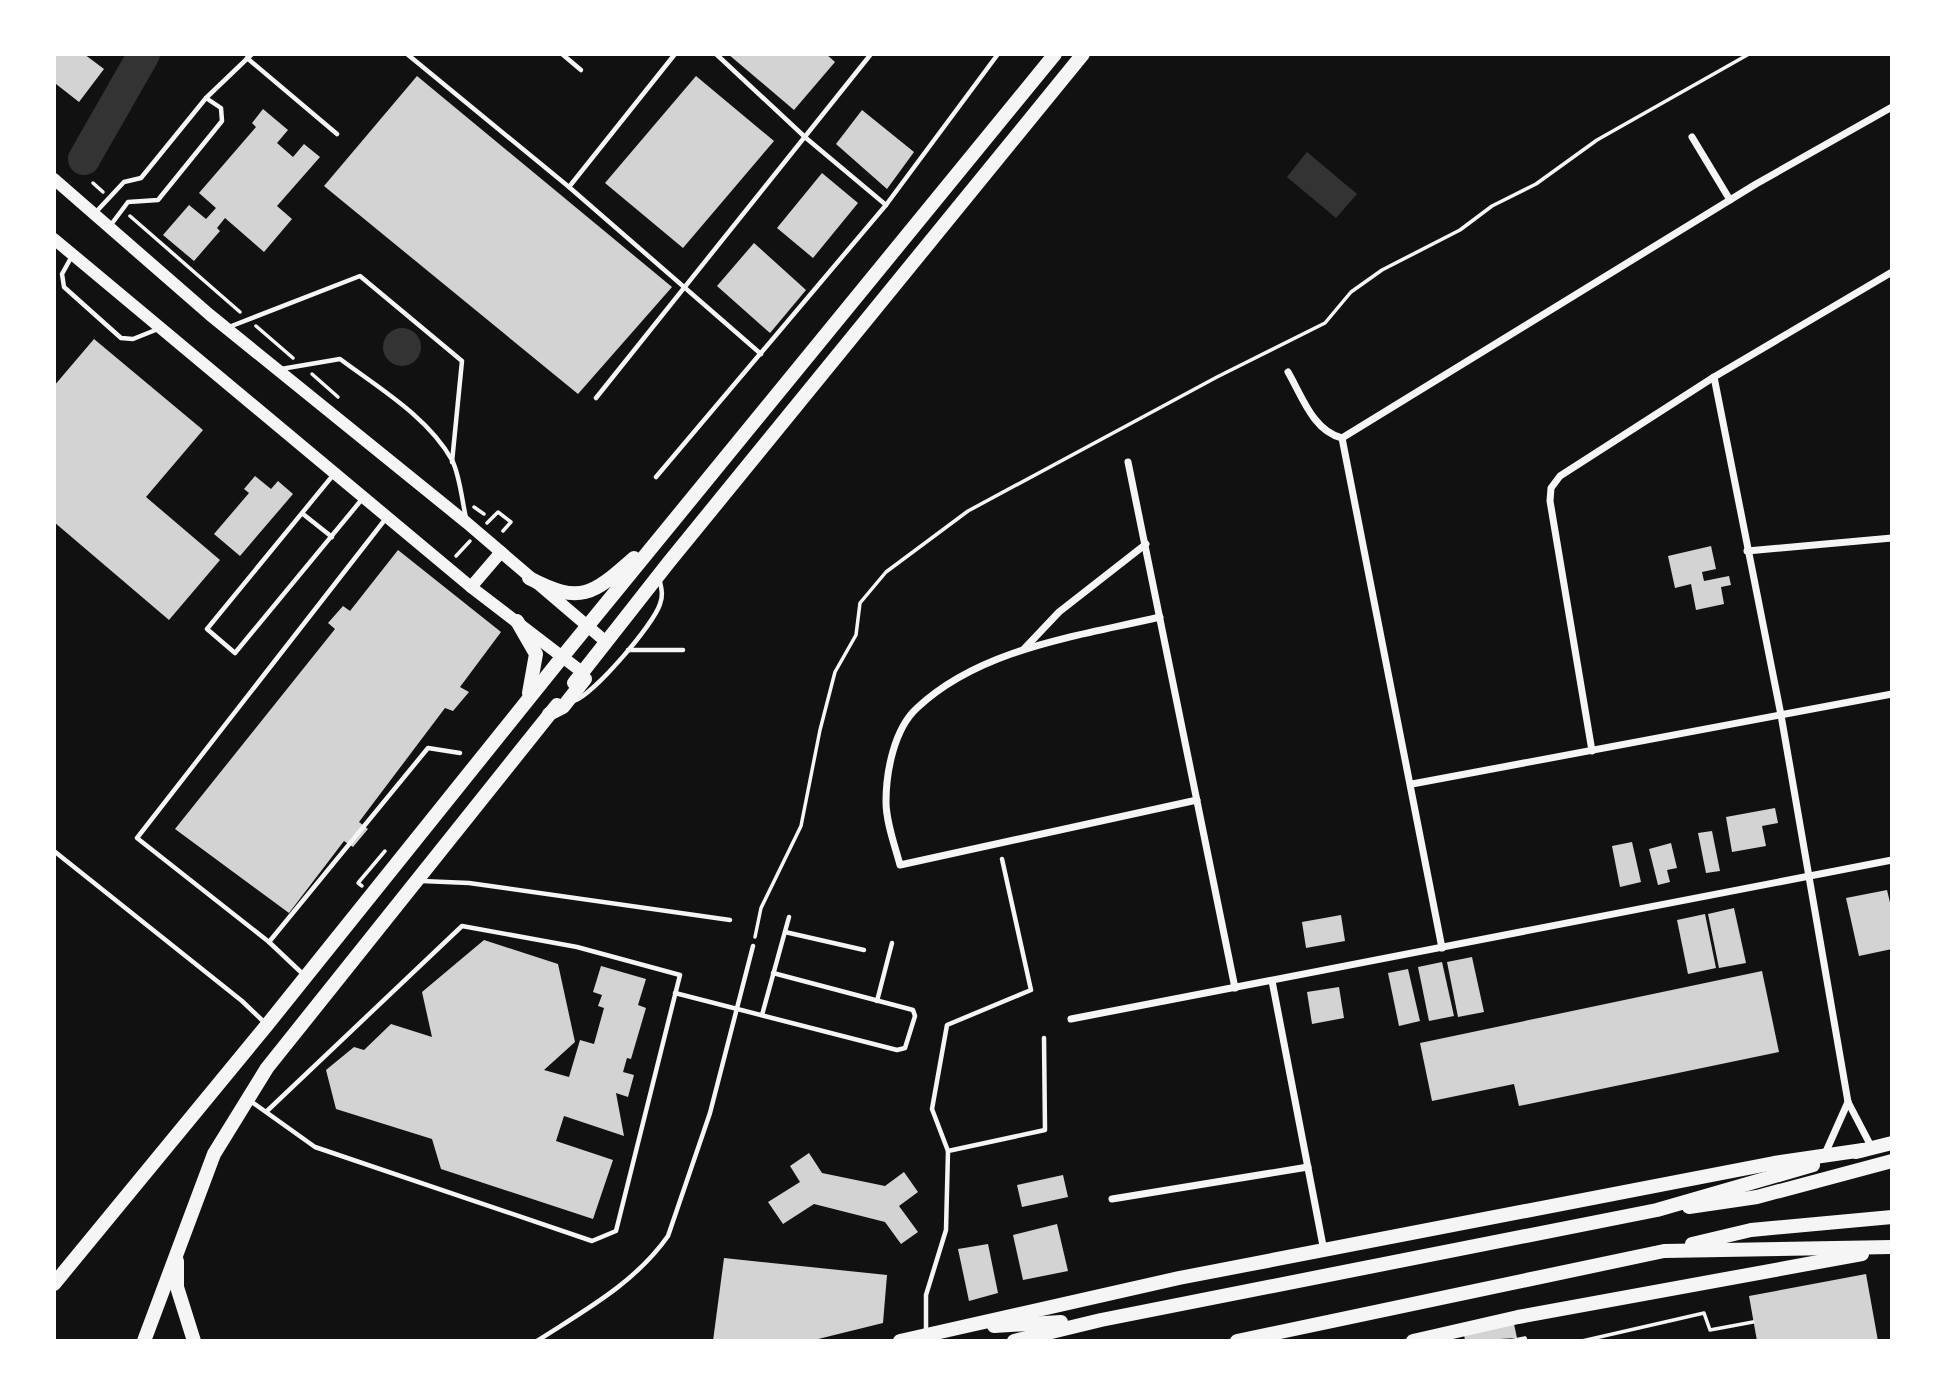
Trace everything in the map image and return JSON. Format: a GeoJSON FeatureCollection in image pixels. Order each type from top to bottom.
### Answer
{"type":"FeatureCollection","features":[{"type":"Feature","properties":{"kind":"main road"},"geometry":{"type":"LineString","coordinates":[[54,1284],[267,1025],[663,531],[1055,54]]}},
{"type":"Feature","properties":{"kind":"main road"},"geometry":{"type":"LineString","coordinates":[[144,1341],[181,1236],[214,1154],[247,1099],[291,1036],[550,715],[605,641],[1083,54]]}},
{"type":"Feature","properties":{"kind":"main road"},"geometry":{"type":"LineString","coordinates":[[54,180],[226,328],[467,523],[605,641]]}},
{"type":"Feature","properties":{"kind":"main road"},"geometry":{"type":"LineString","coordinates":[[943,192],[961,205]]}},
{"type":"Feature","properties":{"kind":"main road"},"geometry":{"type":"LineString","coordinates":[[54,239],[471,587],[562,656],[578,678]]}},
{"type":"Feature","properties":{"kind":"main road"},"geometry":{"type":"LineString","coordinates":[[791,375],[810,390]]}},
{"type":"Feature","properties":{"kind":"main road"},"geometry":{"type":"LineString","coordinates":[[529,578],[560,592],[587,594],[608,581],[663,531]]}},
{"type":"Feature","properties":{"kind":"main road"},"geometry":{"type":"LineString","coordinates":[[471,587],[500,552]]}},
{"type":"Feature","properties":{"kind":"main road"},"geometry":{"type":"LineString","coordinates":[[550,715],[568,702],[660,582],[669,562]]}},
{"type":"Feature","properties":{"kind":"main road"},"geometry":{"type":"LineString","coordinates":[[517,621],[534,646],[536,654],[527,699]]}},
{"type":"Feature","properties":{"kind":"main road"},"geometry":{"type":"LineString","coordinates":[[1657,1210],[1892,1143]]}},
{"type":"Feature","properties":{"kind":"main road"},"geometry":{"type":"LineString","coordinates":[[902,1341],[1178,1278],[1324,1252],[1773,1163],[1868,1149]]}},
{"type":"Feature","properties":{"kind":"main road"},"geometry":{"type":"LineString","coordinates":[[1014,1341],[1101,1320],[1657,1210],[1757,1197],[1892,1161]]}},
{"type":"Feature","properties":{"kind":"main road"},"geometry":{"type":"LineString","coordinates":[[1237,1341],[1664,1251],[1751,1230],[1892,1217]]}},
{"type":"Feature","properties":{"kind":"main road"},"geometry":{"type":"LineString","coordinates":[[181,1236],[176,1266],[177,1287],[194,1341]]}},
{"type":"Feature","properties":{"kind":"main road"},"geometry":{"type":"LineString","coordinates":[[1664,1251],[1818,1246],[1889,1248]]}},
{"type":"Feature","properties":{"kind":"main road"},"geometry":{"type":"LineString","coordinates":[[1413,1341],[1454,1336],[1889,1248]]}},
{"type":"Feature","properties":{"kind":"main road"},"geometry":{"type":"LineString","coordinates":[[902,1341],[999,1326],[1101,1320]]}},
{"type":"Feature","properties":{"kind":"street"},"geometry":{"type":"LineString","coordinates":[[1288,372],[1317,423],[1329,435],[1342,438],[1730,200],[1892,107]]}},
{"type":"Feature","properties":{"kind":"street"},"geometry":{"type":"LineString","coordinates":[[1692,137],[1730,200]]}},
{"type":"Feature","properties":{"kind":"street"},"geometry":{"type":"LineString","coordinates":[[1592,751],[1549,501],[1551,488],[1560,476],[1714,377],[1892,272]]}},
{"type":"Feature","properties":{"kind":"street"},"geometry":{"type":"LineString","coordinates":[[1714,377],[1781,715],[1848,1102],[1868,1149]]}},
{"type":"Feature","properties":{"kind":"street"},"geometry":{"type":"LineString","coordinates":[[1342,438],[1412,784],[1442,948]]}},
{"type":"Feature","properties":{"kind":"street"},"geometry":{"type":"LineString","coordinates":[[1128,462],[1235,988]]}},
{"type":"Feature","properties":{"kind":"street"},"geometry":{"type":"LineString","coordinates":[[1747,551],[1892,538]]}},
{"type":"Feature","properties":{"kind":"street"},"geometry":{"type":"LineString","coordinates":[[1024,650],[1059,612],[1146,544]]}},
{"type":"Feature","properties":{"kind":"street"},"geometry":{"type":"LineString","coordinates":[[1160,617],[1024,650],[971,670],[916,709],[899,737],[888,771],[886,806],[900,865],[1197,800]]}},
{"type":"Feature","properties":{"kind":"street"},"geometry":{"type":"LineString","coordinates":[[1412,784],[1892,694]]}},
{"type":"Feature","properties":{"kind":"street"},"geometry":{"type":"LineString","coordinates":[[1071,1019],[1892,860]]}},
{"type":"Feature","properties":{"kind":"street"},"geometry":{"type":"LineString","coordinates":[[1272,981],[1324,1252]]}},
{"type":"Feature","properties":{"kind":"street"},"geometry":{"type":"LineString","coordinates":[[1824,1156],[1848,1102]]}},
{"type":"Feature","properties":{"kind":"street"},"geometry":{"type":"LineString","coordinates":[[1112,1199],[1308,1167]]}},
{"type":"Feature","properties":{"kind":"lane"},"geometry":{"type":"LineString","coordinates":[[407,54],[569,187],[761,354]]}},
{"type":"Feature","properties":{"kind":"lane"},"geometry":{"type":"LineString","coordinates":[[562,54],[581,70]]}},
{"type":"Feature","properties":{"kind":"lane"},"geometry":{"type":"LineString","coordinates":[[569,187],[675,54]]}},
{"type":"Feature","properties":{"kind":"lane"},"geometry":{"type":"LineString","coordinates":[[716,54],[806,138],[886,205]]}},
{"type":"Feature","properties":{"kind":"lane"},"geometry":{"type":"LineString","coordinates":[[596,398],[871,54]]}},
{"type":"Feature","properties":{"kind":"lane"},"geometry":{"type":"LineString","coordinates":[[656,477],[886,205],[999,54]]}},
{"type":"Feature","properties":{"kind":"lane"},"geometry":{"type":"LineString","coordinates":[[95,213],[124,182],[141,178],[206,98],[250,56],[337,134]]}},
{"type":"Feature","properties":{"kind":"lane"},"geometry":{"type":"LineString","coordinates":[[110,226],[128,202],[158,200],[222,121],[221,108],[206,98]]}},
{"type":"Feature","properties":{"kind":"lane"},"geometry":{"type":"LineString","coordinates":[[72,255],[62,274],[64,288],[121,338],[133,339],[160,328]]}},
{"type":"Feature","properties":{"kind":"lane"},"geometry":{"type":"LineString","coordinates":[[226,328],[360,276],[462,361],[453,461],[467,523]]}},
{"type":"Feature","properties":{"kind":"lane"},"geometry":{"type":"LineString","coordinates":[[278,370],[340,359],[422,422],[453,461]]}},
{"type":"Feature","properties":{"kind":"lane"},"geometry":{"type":"LineString","coordinates":[[335,472],[207,629],[235,653],[364,497]]}},
{"type":"Feature","properties":{"kind":"lane"},"geometry":{"type":"LineString","coordinates":[[303,514],[332,537]]}},
{"type":"Feature","properties":{"kind":"lane"},"geometry":{"type":"LineString","coordinates":[[306,976],[269,942],[137,838],[387,517]]}},
{"type":"Feature","properties":{"kind":"lane"},"geometry":{"type":"LineString","coordinates":[[568,702],[582,698],[595,689],[626,651],[660,605],[660,582]]}},
{"type":"Feature","properties":{"kind":"lane"},"geometry":{"type":"LineString","coordinates":[[626,651],[639,648],[683,650]]}},
{"type":"Feature","properties":{"kind":"lane"},"geometry":{"type":"LineString","coordinates":[[269,942],[428,748],[460,753]]}},
{"type":"Feature","properties":{"kind":"lane"},"geometry":{"type":"LineString","coordinates":[[54,851],[242,1001],[267,1025]]}},
{"type":"Feature","properties":{"kind":"lane"},"geometry":{"type":"LineString","coordinates":[[926,1334],[926,1295],[946,1230],[948,1151],[932,1109],[947,1025],[1031,990],[1002,859]]}},
{"type":"Feature","properties":{"kind":"lane"},"geometry":{"type":"LineString","coordinates":[[417,882],[469,883],[730,920]]}},
{"type":"Feature","properties":{"kind":"lane"},"geometry":{"type":"LineString","coordinates":[[762,1015],[789,917]]}},
{"type":"Feature","properties":{"kind":"lane"},"geometry":{"type":"LineString","coordinates":[[247,1099],[315,1147],[592,1241],[617,1231],[680,975],[577,947],[463,926],[266,1112]]}},
{"type":"Feature","properties":{"kind":"lane"},"geometry":{"type":"LineString","coordinates":[[785,932],[864,950]]}},
{"type":"Feature","properties":{"kind":"lane"},"geometry":{"type":"LineString","coordinates":[[877,1001],[892,943]]}},
{"type":"Feature","properties":{"kind":"lane"},"geometry":{"type":"LineString","coordinates":[[537,1341],[626,1282],[668,1236],[710,1113],[753,946]]}},
{"type":"Feature","properties":{"kind":"lane"},"geometry":{"type":"LineString","coordinates":[[675,993],[903,1051],[914,1012],[773,973]]}},
{"type":"Feature","properties":{"kind":"lane"},"geometry":{"type":"LineString","coordinates":[[948,1151],[1045,1130],[1044,1038]]}},
{"type":"Feature","properties":{"kind":"path"},"geometry":{"type":"LineString","coordinates":[[753,946],[761,908],[801,826],[835,672],[856,635],[860,603],[886,572],[968,511],[1217,377],[1325,323],[1351,292],[1382,270],[1460,230],[1492,206],[1536,184],[1597,140],[1749,54]]}},
{"type":"Feature","properties":{"kind":"path"},"geometry":{"type":"LineString","coordinates":[[93,183],[109,198]]}},
{"type":"Feature","properties":{"kind":"path"},"geometry":{"type":"LineString","coordinates":[[122,209],[342,401]]}},
{"type":"Feature","properties":{"kind":"path"},"geometry":{"type":"LineString","coordinates":[[493,516],[498,512],[511,522],[503,531]]}},
{"type":"Feature","properties":{"kind":"path"},"geometry":{"type":"LineString","coordinates":[[358,883],[384,850]]}},
{"type":"Feature","properties":{"kind":"path"},"geometry":{"type":"LineString","coordinates":[[1582,1341],[1704,1313],[1710,1330],[1753,1322]]}},
{"type":"Feature","properties":{"kind":"path"},"geometry":{"type":"LineString","coordinates":[[1510,1341],[1525,1338],[1526,1341]]}},
{"type":"Feature","properties":{"kind":"shaded area"},"geometry":{"type":"Polygon","coordinates":[[[1307,152],[1357,194],[1336,218],[1287,177],[1307,152]]]}},
{"type":"Feature","properties":{"kind":"shaded area"},"geometry":{"type":"Polygon","coordinates":[[[402,328],[415,334],[421,347],[415,360],[402,366],[389,360],[383,347],[389,334],[402,328]]]}},
{"type":"Feature","properties":{"kind":"building"},"geometry":{"type":"Polygon","coordinates":[[[54,54],[84,54],[104,69],[79,102],[56,84],[54,87],[54,54]]]}},
{"type":"Feature","properties":{"kind":"building"},"geometry":{"type":"Polygon","coordinates":[[[728,54],[826,54],[835,62],[794,110],[728,54]]]}},
{"type":"Feature","properties":{"kind":"building"},"geometry":{"type":"Polygon","coordinates":[[[417,76],[672,287],[578,394],[324,186],[417,76]]]}},
{"type":"Feature","properties":{"kind":"building"},"geometry":{"type":"Polygon","coordinates":[[[696,76],[774,141],[683,248],[605,183],[696,76]]]}},
{"type":"Feature","properties":{"kind":"building"},"geometry":{"type":"Polygon","coordinates":[[[263,109],[288,130],[277,143],[293,157],[304,144],[320,157],[277,206],[292,219],[264,252],[225,218],[217,228],[220,231],[194,261],[163,235],[189,205],[206,219],[216,208],[199,193],[256,127],[252,123],[263,109]]]}},
{"type":"Feature","properties":{"kind":"building"},"geometry":{"type":"Polygon","coordinates":[[[862,110],[914,152],[887,189],[836,144],[862,110]]]}},
{"type":"Feature","properties":{"kind":"building"},"geometry":{"type":"Polygon","coordinates":[[[822,173],[858,203],[813,258],[777,228],[822,173]]]}},
{"type":"Feature","properties":{"kind":"building"},"geometry":{"type":"Polygon","coordinates":[[[754,243],[806,290],[770,333],[717,286],[754,243]]]}},
{"type":"Feature","properties":{"kind":"building"},"geometry":{"type":"Polygon","coordinates":[[[94,339],[203,430],[146,497],[220,560],[169,620],[54,522],[54,386],[94,339]]]}},
{"type":"Feature","properties":{"kind":"building"},"geometry":{"type":"Polygon","coordinates":[[[255,476],[271,489],[278,481],[293,494],[240,556],[214,534],[249,493],[244,489],[255,476]]]}},
{"type":"Feature","properties":{"kind":"building"},"geometry":{"type":"Polygon","coordinates":[[[1711,546],[1716,569],[1702,572],[1704,581],[1729,576],[1731,585],[1721,587],[1724,604],[1696,610],[1691,584],[1675,588],[1668,556],[1711,546]]]}},
{"type":"Feature","properties":{"kind":"building"},"geometry":{"type":"Polygon","coordinates":[[[398,550],[501,632],[460,687],[469,692],[453,711],[445,708],[359,822],[368,829],[353,847],[344,841],[289,913],[175,829],[335,629],[328,623],[343,606],[350,611],[398,550]]]}},
{"type":"Feature","properties":{"kind":"building"},"geometry":{"type":"Polygon","coordinates":[[[1775,808],[1778,823],[1762,826],[1766,846],[1732,852],[1726,817],[1775,808]]]}},
{"type":"Feature","properties":{"kind":"building"},"geometry":{"type":"Polygon","coordinates":[[[1712,831],[1720,871],[1706,873],[1698,833],[1712,831]]]}},
{"type":"Feature","properties":{"kind":"building"},"geometry":{"type":"Polygon","coordinates":[[[1632,842],[1641,882],[1620,887],[1612,846],[1632,842]]]}},
{"type":"Feature","properties":{"kind":"building"},"geometry":{"type":"Polygon","coordinates":[[[1671,843],[1677,868],[1667,870],[1670,882],[1658,885],[1649,849],[1671,843]]]}},
{"type":"Feature","properties":{"kind":"building"},"geometry":{"type":"Polygon","coordinates":[[[1887,890],[1892,911],[1892,949],[1859,956],[1846,898],[1887,890]]]}},
{"type":"Feature","properties":{"kind":"building"},"geometry":{"type":"Polygon","coordinates":[[[1734,908],[1746,963],[1719,968],[1708,914],[1734,908]]]}},
{"type":"Feature","properties":{"kind":"building"},"geometry":{"type":"Polygon","coordinates":[[[1705,914],[1716,968],[1688,974],[1677,920],[1705,914]]]}},
{"type":"Feature","properties":{"kind":"building"},"geometry":{"type":"Polygon","coordinates":[[[1341,915],[1345,941],[1306,948],[1302,922],[1341,915]]]}},
{"type":"Feature","properties":{"kind":"building"},"geometry":{"type":"Polygon","coordinates":[[[484,940],[558,964],[575,1042],[544,1070],[569,1077],[580,1040],[594,1044],[604,1008],[598,1006],[602,995],[593,992],[601,966],[646,979],[638,1005],[646,1008],[631,1059],[627,1058],[623,1072],[634,1075],[628,1097],[616,1093],[624,1136],[564,1116],[556,1141],[613,1160],[593,1219],[441,1169],[432,1139],[336,1109],[326,1070],[354,1047],[364,1050],[391,1024],[432,1037],[422,992],[484,940]]]}},
{"type":"Feature","properties":{"kind":"building"},"geometry":{"type":"Polygon","coordinates":[[[1472,957],[1484,1012],[1458,1017],[1447,962],[1472,957]]]}},
{"type":"Feature","properties":{"kind":"building"},"geometry":{"type":"Polygon","coordinates":[[[1442,962],[1454,1016],[1429,1021],[1418,967],[1442,962]]]}},
{"type":"Feature","properties":{"kind":"building"},"geometry":{"type":"Polygon","coordinates":[[[1408,969],[1420,1021],[1399,1026],[1388,973],[1408,969]]]}},
{"type":"Feature","properties":{"kind":"building"},"geometry":{"type":"Polygon","coordinates":[[[1762,971],[1779,1052],[1519,1106],[1514,1084],[1432,1101],[1420,1043],[1762,971]]]}},
{"type":"Feature","properties":{"kind":"building"},"geometry":{"type":"Polygon","coordinates":[[[1339,987],[1344,1018],[1312,1024],[1307,992],[1339,987]]]}},
{"type":"Feature","properties":{"kind":"building"},"geometry":{"type":"Polygon","coordinates":[[[809,1153],[822,1173],[885,1186],[904,1172],[918,1192],[899,1206],[918,1232],[901,1244],[885,1222],[814,1204],[783,1224],[768,1202],[800,1182],[790,1166],[809,1153]]]}},
{"type":"Feature","properties":{"kind":"building"},"geometry":{"type":"Polygon","coordinates":[[[1063,1175],[1068,1197],[1022,1207],[1017,1185],[1063,1175]]]}},
{"type":"Feature","properties":{"kind":"building"},"geometry":{"type":"Polygon","coordinates":[[[1057,1224],[1068,1271],[1023,1280],[1013,1235],[1057,1224]]]}},
{"type":"Feature","properties":{"kind":"building"},"geometry":{"type":"Polygon","coordinates":[[[988,1244],[998,1293],[969,1301],[958,1249],[988,1244]]]}},
{"type":"Feature","properties":{"kind":"building"},"geometry":{"type":"Polygon","coordinates":[[[724,1258],[887,1275],[883,1323],[810,1341],[713,1341],[724,1258]]]}},
{"type":"Feature","properties":{"kind":"building"},"geometry":{"type":"Polygon","coordinates":[[[1866,1274],[1878,1341],[1757,1341],[1749,1296],[1866,1274]]]}},
{"type":"Feature","properties":{"kind":"building"},"geometry":{"type":"Polygon","coordinates":[[[1514,1324],[1517,1338],[1465,1341],[1464,1334],[1514,1324]]]}},
{"type":"Feature","properties":{"kind":"waterway"},"geometry":{"type":"LineString","coordinates":[[84,159],[144,54]]}}]}
